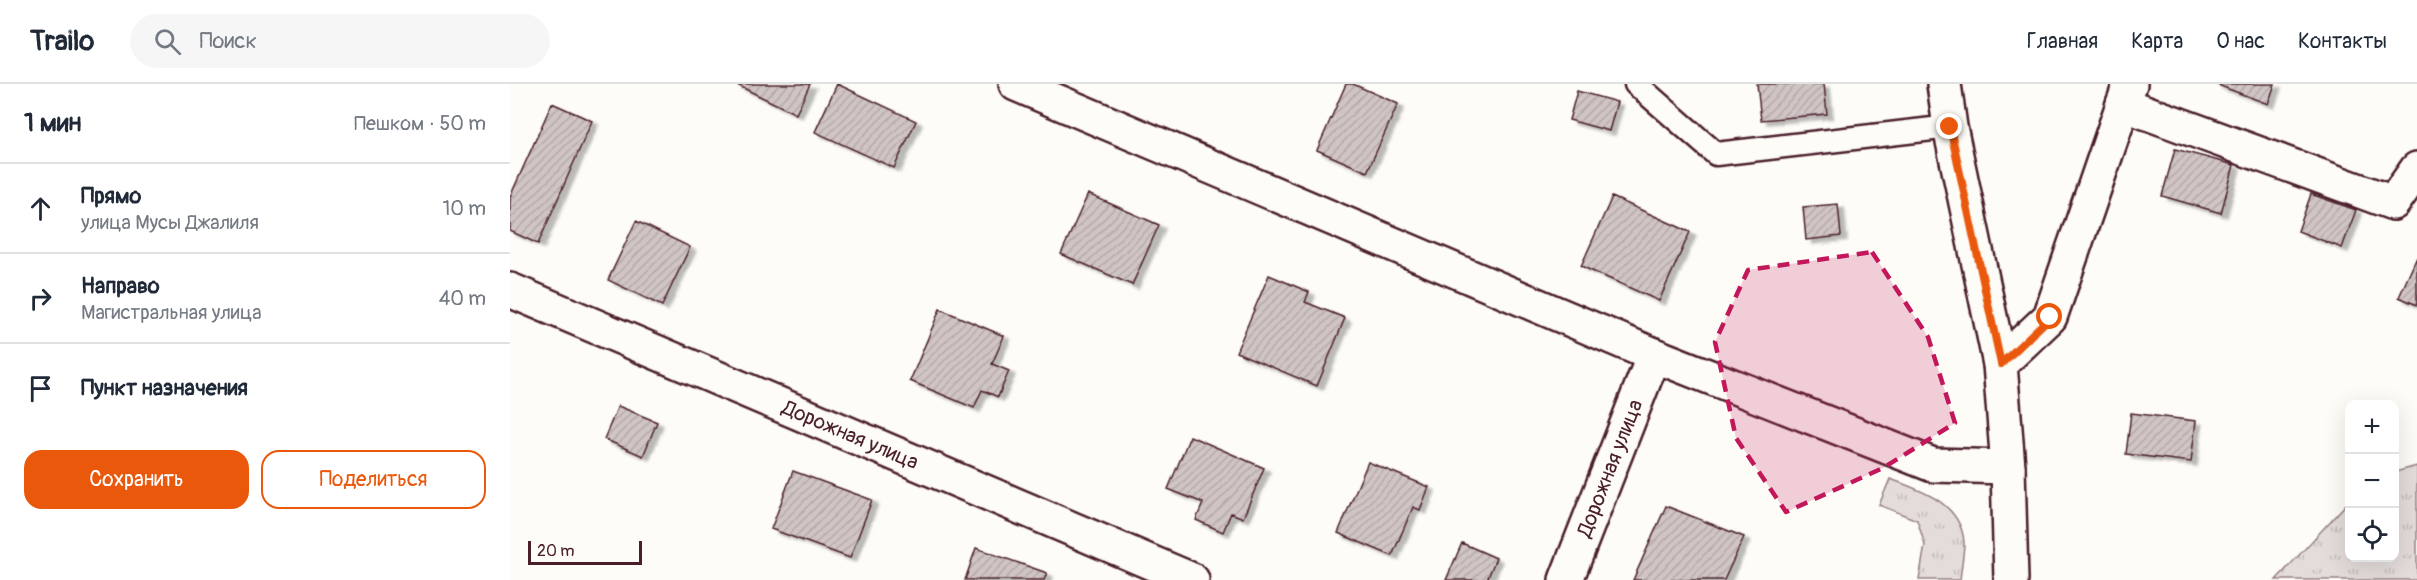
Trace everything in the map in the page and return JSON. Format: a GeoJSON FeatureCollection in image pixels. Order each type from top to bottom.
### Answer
{"type":"FeatureCollection","features":[{"type":"Feature","properties":{"kind":"street"},"geometry":{"type":"LineString","coordinates":[[1016,84],[1654,355],[1933,465],[2008,467]]}},
{"type":"Feature","properties":{"kind":"street"},"geometry":{"type":"LineString","coordinates":[[1944,84],[1950,127],[2001,364],[2008,467],[2011,580]]}},
{"type":"Feature","properties":{"kind":"street"},"geometry":{"type":"LineString","coordinates":[[2001,364],[2050,317],[2126,94],[2405,208],[2417,169]]}},
{"type":"Feature","properties":{"kind":"street","name":"Дорожная улица"},"geometry":{"type":"LineString","coordinates":[[510,290],[1192,580]]}},
{"type":"Feature","properties":{"kind":"street","name":"Дорожная улица"},"geometry":{"type":"LineString","coordinates":[[1566,580],[1654,355]]}},
{"type":"Feature","properties":{"kind":"lane"},"geometry":{"type":"LineString","coordinates":[[1636,84],[1716,154],[1950,127]]}},
{"type":"Feature","properties":{"kind":"highlighted area"},"geometry":{"type":"Polygon","coordinates":[[[1872,252],[1928,337],[1955,423],[1883,468],[1786,512],[1736,438],[1715,342],[1748,270],[1872,252]]]}},
{"type":"Feature","properties":{"kind":"green space"},"geometry":{"type":"Polygon","coordinates":[[[2417,466],[2417,580],[2276,580],[2345,505],[2345,562],[2399,562],[2399,471],[2417,466]]]}},
{"type":"Feature","properties":{"kind":"green space"},"geometry":{"type":"Polygon","coordinates":[[[1890,479],[1926,493],[1938,500],[1956,517],[1964,542],[1960,580],[1919,580],[1925,545],[1917,520],[1879,505],[1890,479]]]}},
{"type":"Feature","properties":{"kind":"building"},"geometry":{"type":"Polygon","coordinates":[[[735,84],[810,84],[796,114],[735,84]]]}},
{"type":"Feature","properties":{"kind":"building"},"geometry":{"type":"Polygon","coordinates":[[[837,84],[916,121],[894,168],[815,132],[837,84]]]}},
{"type":"Feature","properties":{"kind":"building"},"geometry":{"type":"Polygon","coordinates":[[[1346,84],[1353,84],[1398,104],[1367,172],[1317,150],[1346,84]]]}},
{"type":"Feature","properties":{"kind":"building"},"geometry":{"type":"Polygon","coordinates":[[[1757,84],[1824,84],[1827,114],[1761,120],[1757,84]]]}},
{"type":"Feature","properties":{"kind":"building"},"geometry":{"type":"Polygon","coordinates":[[[2215,84],[2275,84],[2268,104],[2215,84]]]}},
{"type":"Feature","properties":{"kind":"building"},"geometry":{"type":"Polygon","coordinates":[[[1577,91],[1617,102],[1609,131],[1569,120],[1577,91]]]}},
{"type":"Feature","properties":{"kind":"building"},"geometry":{"type":"Polygon","coordinates":[[[552,103],[592,121],[538,244],[510,231],[510,197],[552,103]]]}},
{"type":"Feature","properties":{"kind":"building"},"geometry":{"type":"Polygon","coordinates":[[[2175,149],[2234,165],[2221,213],[2162,196],[2175,149]]]}},
{"type":"Feature","properties":{"kind":"building"},"geometry":{"type":"Polygon","coordinates":[[[1088,194],[1159,225],[1132,285],[1061,254],[1088,194]]]}},
{"type":"Feature","properties":{"kind":"building"},"geometry":{"type":"Polygon","coordinates":[[[2311,194],[2356,210],[2342,248],[2298,231],[2311,194]]]}},
{"type":"Feature","properties":{"kind":"building"},"geometry":{"type":"Polygon","coordinates":[[[1612,197],[1690,232],[1659,301],[1581,266],[1612,197]]]}},
{"type":"Feature","properties":{"kind":"building"},"geometry":{"type":"Polygon","coordinates":[[[1838,204],[1841,236],[1806,240],[1803,207],[1838,204]]]}},
{"type":"Feature","properties":{"kind":"building"},"geometry":{"type":"Polygon","coordinates":[[[636,221],[690,247],[662,306],[608,280],[636,221]]]}},
{"type":"Feature","properties":{"kind":"building"},"geometry":{"type":"Polygon","coordinates":[[[2417,257],[2417,305],[2399,297],[2417,257]]]}},
{"type":"Feature","properties":{"kind":"building"},"geometry":{"type":"Polygon","coordinates":[[[1269,275],[1309,292],[1305,302],[1345,318],[1317,386],[1236,352],[1269,275]]]}},
{"type":"Feature","properties":{"kind":"building"},"geometry":{"type":"Polygon","coordinates":[[[940,309],[1004,336],[992,364],[1009,371],[998,397],[982,390],[974,408],[910,381],[940,309]]]}},
{"type":"Feature","properties":{"kind":"building"},"geometry":{"type":"Polygon","coordinates":[[[618,406],[657,422],[643,456],[604,439],[618,406]]]}},
{"type":"Feature","properties":{"kind":"building"},"geometry":{"type":"Polygon","coordinates":[[[2131,413],[2196,421],[2191,462],[2126,454],[2131,413]]]}},
{"type":"Feature","properties":{"kind":"building"},"geometry":{"type":"Polygon","coordinates":[[[1190,436],[1264,468],[1243,518],[1231,513],[1223,532],[1196,520],[1203,503],[1168,489],[1190,436]]]}},
{"type":"Feature","properties":{"kind":"building"},"geometry":{"type":"Polygon","coordinates":[[[1368,462],[1429,487],[1420,510],[1413,507],[1392,556],[1338,533],[1368,462]]]}},
{"type":"Feature","properties":{"kind":"building"},"geometry":{"type":"Polygon","coordinates":[[[793,471],[872,500],[850,558],[771,529],[793,471]]]}},
{"type":"Feature","properties":{"kind":"building"},"geometry":{"type":"Polygon","coordinates":[[[1666,506],[1744,537],[1724,580],[1633,580],[1666,506]]]}},
{"type":"Feature","properties":{"kind":"building"},"geometry":{"type":"Polygon","coordinates":[[[1462,543],[1496,558],[1487,580],[1446,580],[1462,543]]]}},
{"type":"Feature","properties":{"kind":"building"},"geometry":{"type":"Polygon","coordinates":[[[976,548],[1047,573],[1044,580],[965,580],[976,548]]]}},
{"type":"Feature","properties":{"kind":"route"},"geometry":{"type":"LineString","coordinates":[[1950,127],[2001,364],[2050,317]]}}]}
